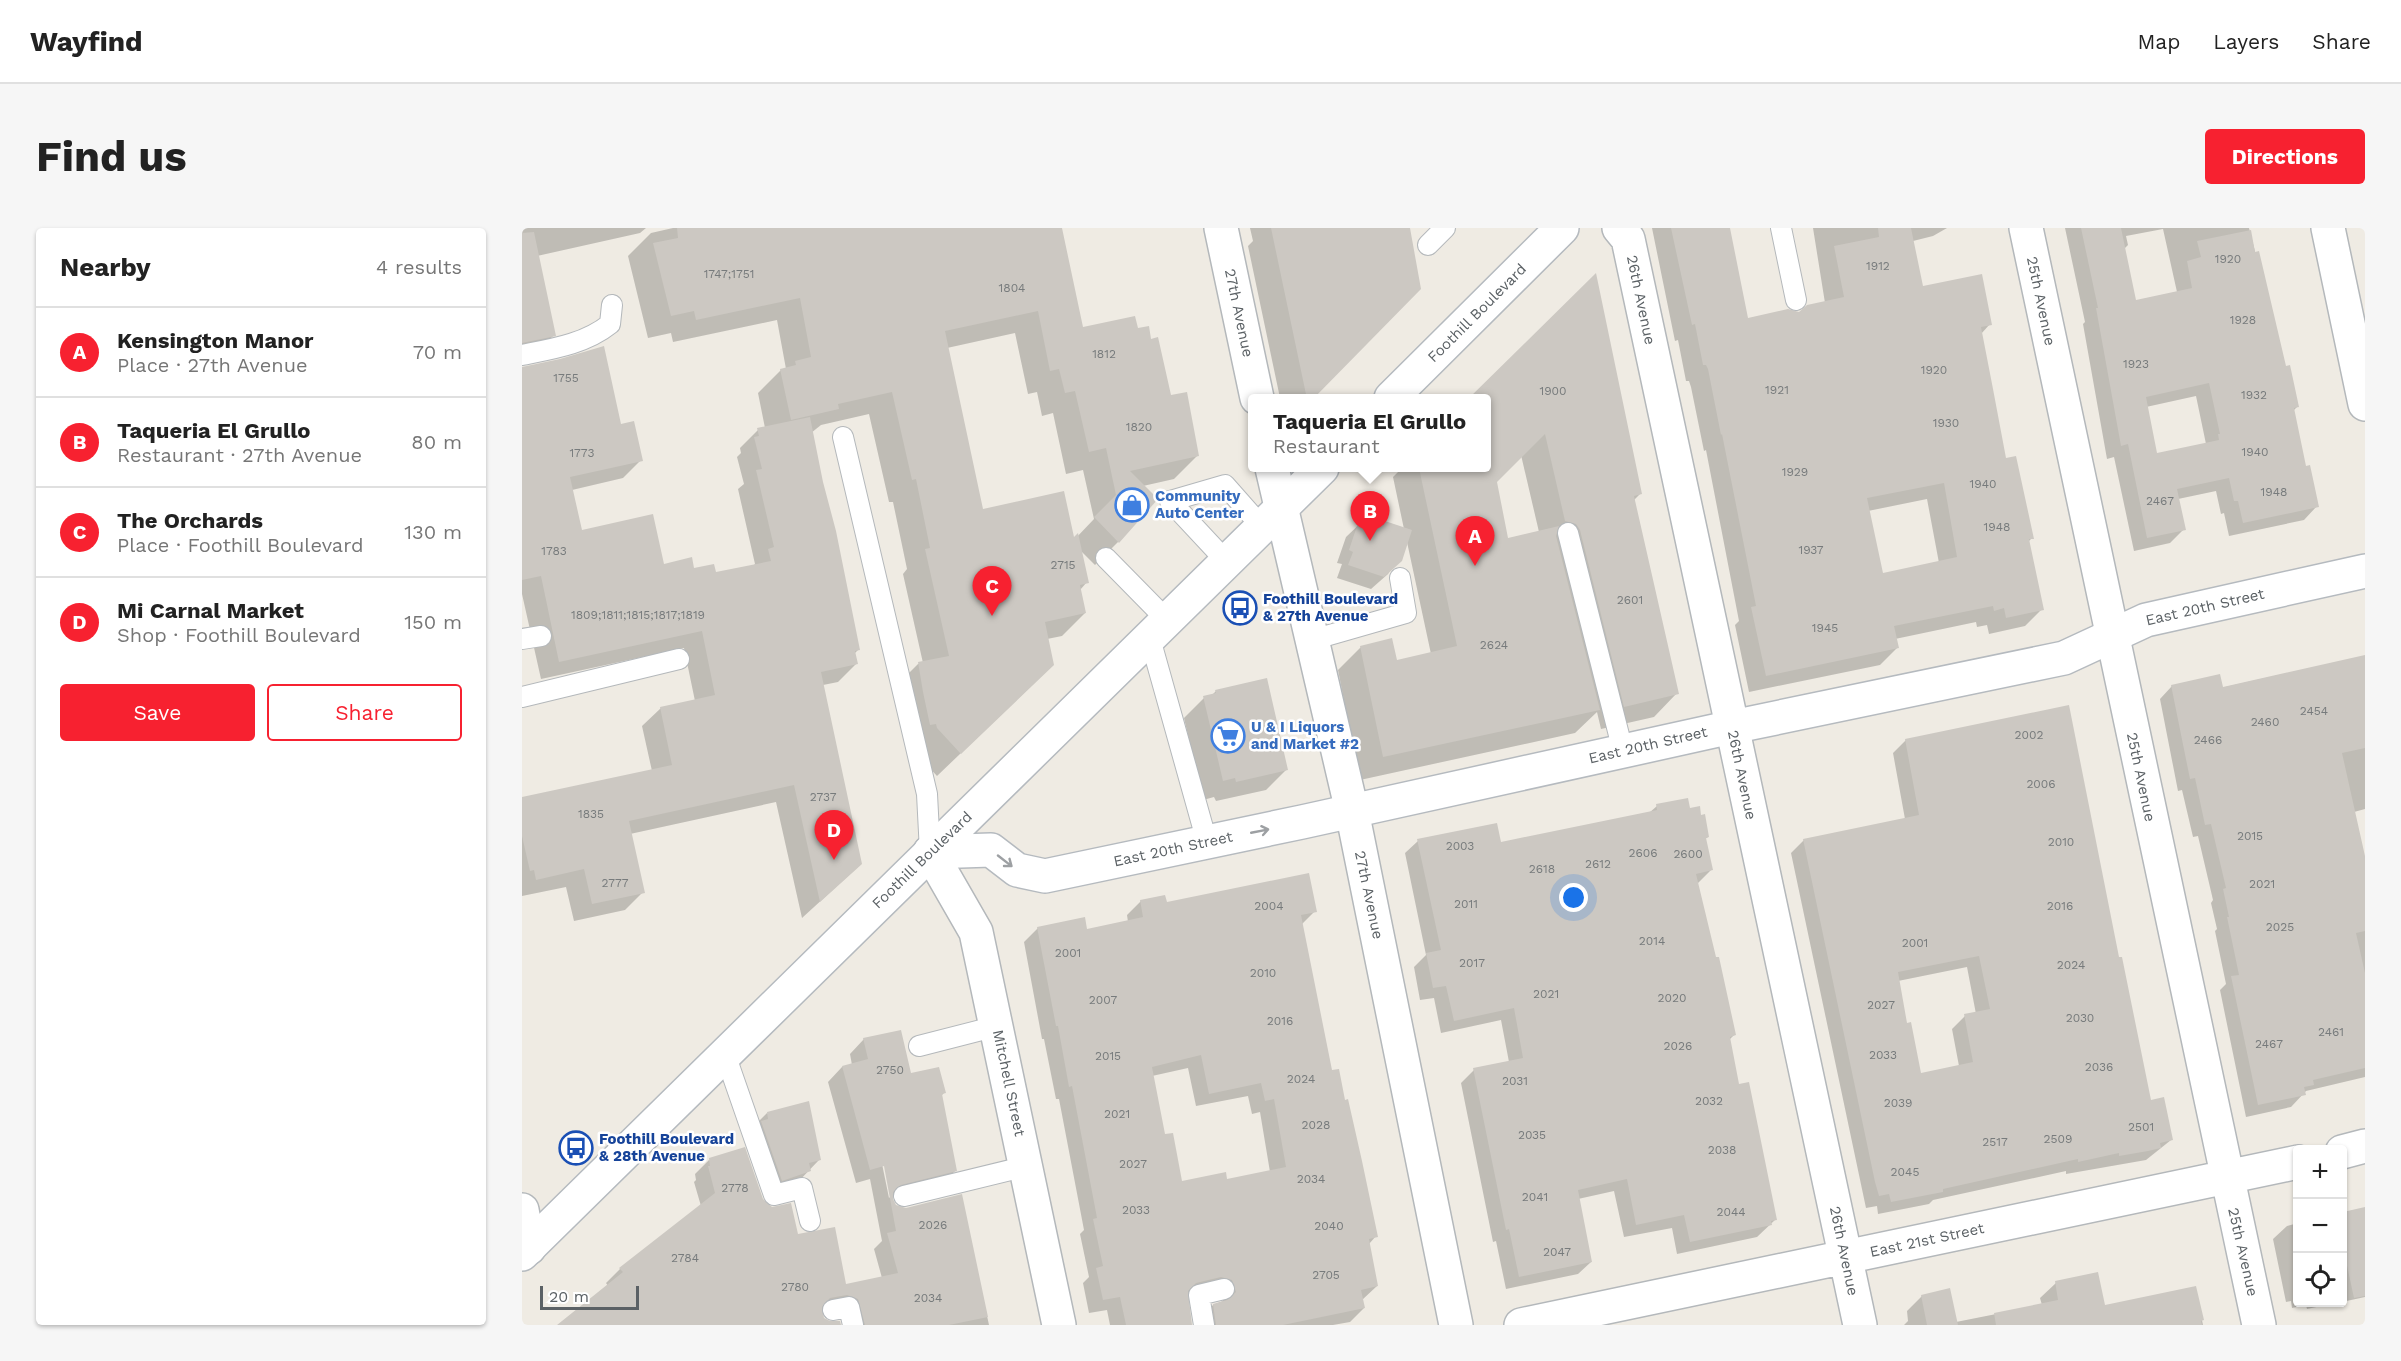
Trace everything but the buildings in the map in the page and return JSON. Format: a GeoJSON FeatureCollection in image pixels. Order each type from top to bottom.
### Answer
{"type":"FeatureCollection","features":[{"type":"Feature","properties":{"kind":"street","name":"27th Avenue"},"geometry":{"type":"LineString","coordinates":[[1221,228],[1256,394]]}},
{"type":"Feature","properties":{"kind":"street","name":"Foothill Boulevard"},"geometry":{"type":"LineString","coordinates":[[1396,394],[1562,228]]}},
{"type":"Feature","properties":{"kind":"street","name":"26th Avenue"},"geometry":{"type":"LineString","coordinates":[[1619,228],[1628,239],[1860,1325]]}},
{"type":"Feature","properties":{"kind":"street","name":"25th Avenue"},"geometry":{"type":"LineString","coordinates":[[2026,228],[2259,1325]]}},
{"type":"Feature","properties":{"kind":"street"},"geometry":{"type":"LineString","coordinates":[[2328,228],[2365,404]]}},
{"type":"Feature","properties":{"kind":"street","name":"27th Avenue"},"geometry":{"type":"LineString","coordinates":[[1272,472],[1272,517],[1312,640],[1352,811],[1456,1325]]}},
{"type":"Feature","properties":{"kind":"street","name":"Foothill Boulevard"},"geometry":{"type":"LineString","coordinates":[[525,1251],[1318,472]]}},
{"type":"Feature","properties":{"kind":"street","name":"East 20th Street"},"geometry":{"type":"LineString","coordinates":[[930,852],[991,850],[1017,870],[1045,876],[2064,657],[2145,620],[2365,571]]}},
{"type":"Feature","properties":{"kind":"street","name":"Mitchell Street"},"geometry":{"type":"LineString","coordinates":[[930,852],[976,932],[1059,1325]]}},
{"type":"Feature","properties":{"kind":"street"},"geometry":{"type":"LineString","coordinates":[[2347,1151],[2365,1146]]}},
{"type":"Feature","properties":{"kind":"street","name":"East 21st Street"},"geometry":{"type":"LineString","coordinates":[[1521,1325],[2293,1163]]}},
{"type":"Feature","properties":{"kind":"street"},"geometry":{"type":"LineString","coordinates":[[522,1210],[525,1251]]}},
{"type":"Feature","properties":{"kind":"lane"},"geometry":{"type":"LineString","coordinates":[[1428,245],[1445,228]]}},
{"type":"Feature","properties":{"kind":"lane"},"geometry":{"type":"LineString","coordinates":[[1781,228],[1796,300]]}},
{"type":"Feature","properties":{"kind":"lane"},"geometry":{"type":"LineString","coordinates":[[522,355],[558,348],[599,333],[610,324],[612,305]]}},
{"type":"Feature","properties":{"kind":"lane"},"geometry":{"type":"LineString","coordinates":[[843,437],[927,794],[930,852]]}},
{"type":"Feature","properties":{"kind":"lane"},"geometry":{"type":"LineString","coordinates":[[1226,561],[1170,501],[1225,485],[1272,517]]}},
{"type":"Feature","properties":{"kind":"lane"},"geometry":{"type":"LineString","coordinates":[[1568,533],[1623,751]]}},
{"type":"Feature","properties":{"kind":"lane"},"geometry":{"type":"LineString","coordinates":[[1106,558],[1158,627],[1207,842]]}},
{"type":"Feature","properties":{"kind":"lane"},"geometry":{"type":"LineString","coordinates":[[1312,640],[1406,613],[1400,578]]}},
{"type":"Feature","properties":{"kind":"lane"},"geometry":{"type":"LineString","coordinates":[[522,697],[679,659]]}},
{"type":"Feature","properties":{"kind":"lane"},"geometry":{"type":"LineString","coordinates":[[919,1046],[997,1026]]}},
{"type":"Feature","properties":{"kind":"lane"},"geometry":{"type":"LineString","coordinates":[[725,1054],[774,1195],[802,1188],[810,1221]]}},
{"type":"Feature","properties":{"kind":"lane"},"geometry":{"type":"LineString","coordinates":[[904,1196],[1027,1166]]}},
{"type":"Feature","properties":{"kind":"lane"},"geometry":{"type":"LineString","coordinates":[[1204,1325],[1199,1295],[1224,1289]]}},
{"type":"Feature","properties":{"kind":"lane"},"geometry":{"type":"LineString","coordinates":[[833,1310],[849,1307],[853,1325]]}},
{"type":"Feature","properties":{"kind":"place","name":"Community Auto Center"},"geometry":{"type":"Point","coordinates":[1132,505]}},
{"type":"Feature","properties":{"kind":"place","name":"Taqueria El Grullo"},"geometry":{"type":"Point","coordinates":[1370,541]}},
{"type":"Feature","properties":{"kind":"place","name":"Kensington Manor"},"geometry":{"type":"Point","coordinates":[1475,566]}},
{"type":"Feature","properties":{"kind":"place","name":"Foothill Boulevard & 27th Avenue"},"geometry":{"type":"Point","coordinates":[1240,608]}},
{"type":"Feature","properties":{"kind":"place","name":"The Orchards"},"geometry":{"type":"Point","coordinates":[992,616]}},
{"type":"Feature","properties":{"kind":"place","name":"U & I Liquors and Market #2"},"geometry":{"type":"Point","coordinates":[1228,736]}},
{"type":"Feature","properties":{"kind":"place","name":"Mi Carnal Market"},"geometry":{"type":"Point","coordinates":[834,860]}},
{"type":"Feature","properties":{"kind":"place","name":"Foothill Boulevard & 28th Avenue"},"geometry":{"type":"Point","coordinates":[576,1148]}}]}
